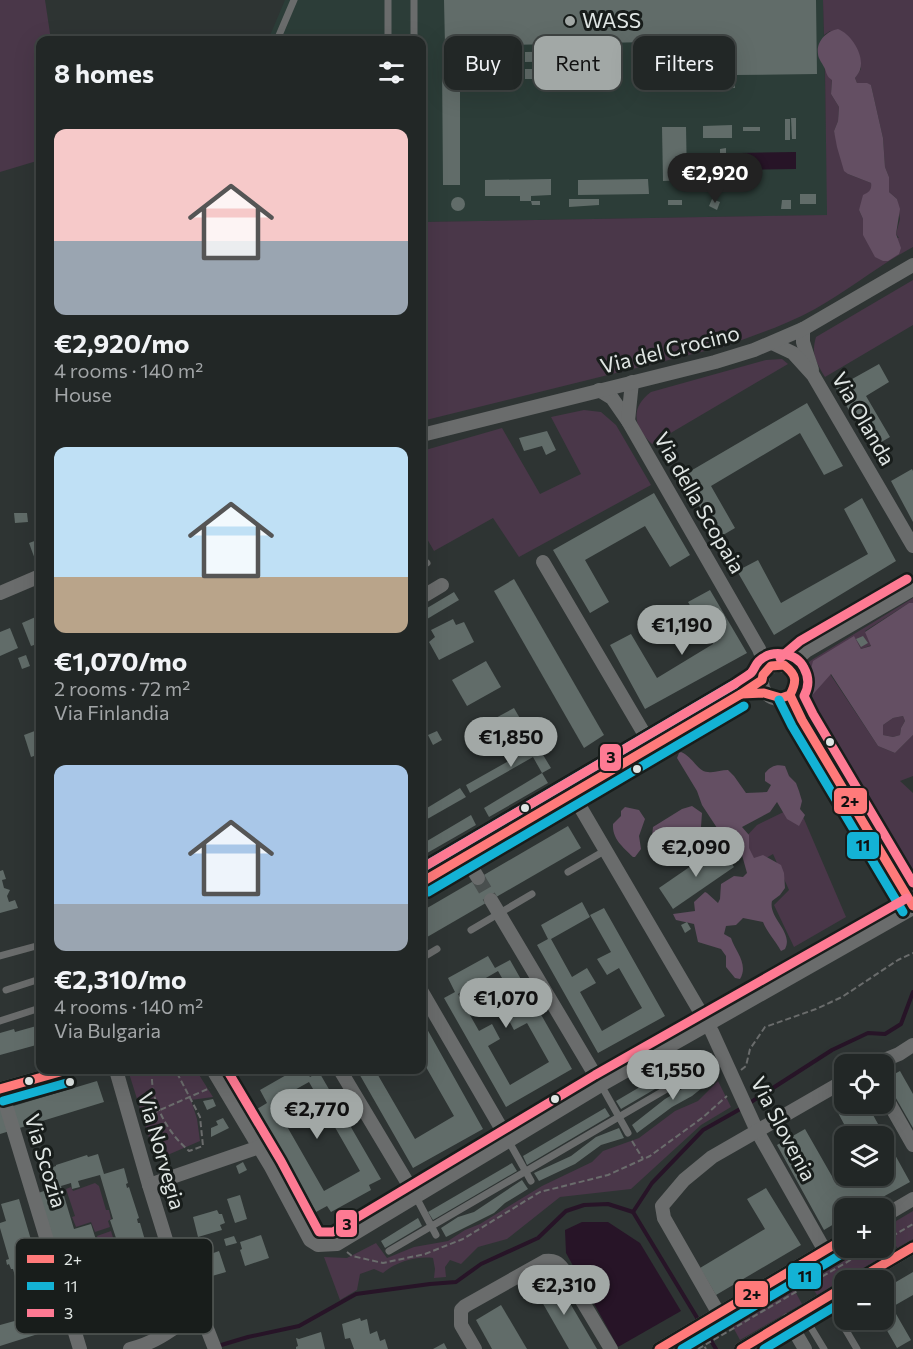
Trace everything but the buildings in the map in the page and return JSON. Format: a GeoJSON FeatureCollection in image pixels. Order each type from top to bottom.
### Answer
{"type":"FeatureCollection","features":[{"type":"Feature","properties":{"kind":"street","name":"Via del Crocino"},"geometry":{"type":"LineString","coordinates":[[426,434],[715,362],[754,350],[802,329],[913,265]]}},
{"type":"Feature","properties":{"kind":"street","name":"Via Olanda"},"geometry":{"type":"LineString","coordinates":[[802,329],[803,342],[813,375]]}},
{"type":"Feature","properties":{"kind":"street","name":"Via Olanda"},"geometry":{"type":"LineString","coordinates":[[772,343],[793,353],[813,375],[913,546]]}},
{"type":"Feature","properties":{"kind":"street","name":"Via della Scopaia"},"geometry":{"type":"LineString","coordinates":[[628,422],[632,382]]}},
{"type":"Feature","properties":{"kind":"street","name":"Via della Scopaia"},"geometry":{"type":"LineString","coordinates":[[599,390],[612,398],[628,422],[756,642],[777,671]]}},
{"type":"Feature","properties":{"kind":"street"},"geometry":{"type":"LineString","coordinates":[[543,562],[652,747]]}},
{"type":"Feature","properties":{"kind":"street"},"geometry":{"type":"LineString","coordinates":[[0,593],[36,578]]}},
{"type":"Feature","properties":{"kind":"street"},"geometry":{"type":"LineString","coordinates":[[426,595],[442,585]]}},
{"type":"Feature","properties":{"kind":"street"},"geometry":{"type":"LineString","coordinates":[[426,880],[652,747],[806,651],[913,589]]}},
{"type":"Feature","properties":{"kind":"street"},"geometry":{"type":"LineString","coordinates":[[741,693],[767,694],[774,698],[786,697],[794,691],[796,682],[777,671]]}},
{"type":"Feature","properties":{"kind":"street"},"geometry":{"type":"LineString","coordinates":[[767,694],[764,690],[777,671]]}},
{"type":"Feature","properties":{"kind":"street"},"geometry":{"type":"LineString","coordinates":[[217,1077],[310,1240],[318,1245],[337,1244],[601,1085],[913,907],[786,697]]}},
{"type":"Feature","properties":{"kind":"street","name":"Via Slovenia"},"geometry":{"type":"LineString","coordinates":[[572,793],[707,1024],[733,1095],[755,1127],[825,1251]]}},
{"type":"Feature","properties":{"kind":"street"},"geometry":{"type":"LineString","coordinates":[[465,856],[478,878]]}},
{"type":"Feature","properties":{"kind":"street"},"geometry":{"type":"LineString","coordinates":[[491,900],[601,1085]]}},
{"type":"Feature","properties":{"kind":"street"},"geometry":{"type":"LineString","coordinates":[[426,999],[508,1140]]}},
{"type":"Feature","properties":{"kind":"street"},"geometry":{"type":"LineString","coordinates":[[894,1056],[913,1045]]}},
{"type":"Feature","properties":{"kind":"street"},"geometry":{"type":"LineString","coordinates":[[0,1089],[53,1074]]}},
{"type":"Feature","properties":{"kind":"street","name":"Via Norvegia"},"geometry":{"type":"LineString","coordinates":[[117,1074],[165,1238]]}},
{"type":"Feature","properties":{"kind":"street"},"geometry":{"type":"LineString","coordinates":[[342,1074],[416,1197]]}},
{"type":"Feature","properties":{"kind":"street"},"geometry":{"type":"LineString","coordinates":[[707,1321],[664,1218],[662,1206],[684,1180],[700,1166],[755,1127],[834,1086]]}},
{"type":"Feature","properties":{"kind":"street","name":"Via Scozia"},"geometry":{"type":"LineString","coordinates":[[0,1089],[46,1238]]}},
{"type":"Feature","properties":{"kind":"street"},"geometry":{"type":"LineString","coordinates":[[894,1112],[913,1145]]}},
{"type":"Feature","properties":{"kind":"street"},"geometry":{"type":"LineString","coordinates":[[149,1185],[259,1147]]}},
{"type":"Feature","properties":{"kind":"street"},"geometry":{"type":"LineString","coordinates":[[894,1210],[913,1199]]}},
{"type":"Feature","properties":{"kind":"street"},"geometry":{"type":"LineString","coordinates":[[659,1349],[834,1245]]}},
{"type":"Feature","properties":{"kind":"street"},"geometry":{"type":"LineString","coordinates":[[874,1270],[913,1247]]}},
{"type":"Feature","properties":{"kind":"street"},"geometry":{"type":"LineString","coordinates":[[475,1349],[461,1325],[461,1310],[544,1261],[552,1260],[563,1269],[610,1349]]}},
{"type":"Feature","properties":{"kind":"street"},"geometry":{"type":"LineString","coordinates":[[741,1349],[834,1293]]}},
{"type":"Feature","properties":{"kind":"street"},"geometry":{"type":"LineString","coordinates":[[788,1320],[805,1349]]}},
{"type":"Feature","properties":{"kind":"street","name":"Via Scozia"},"geometry":{"type":"LineString","coordinates":[[75,1334],[80,1349]]}},
{"type":"Feature","properties":{"kind":"street"},"geometry":{"type":"LineString","coordinates":[[130,1349],[143,1346],[166,1334]]}},
{"type":"Feature","properties":{"kind":"street"},"geometry":{"type":"LineString","coordinates":[[209,1334],[215,1349]]}},
{"type":"Feature","properties":{"kind":"lane"},"geometry":{"type":"LineString","coordinates":[[279,36],[294,0]]}},
{"type":"Feature","properties":{"kind":"lane"},"geometry":{"type":"LineString","coordinates":[[388,0],[388,36]]}},
{"type":"Feature","properties":{"kind":"lane"},"geometry":{"type":"LineString","coordinates":[[414,0],[414,36]]}},
{"type":"Feature","properties":{"kind":"lane"},"geometry":{"type":"LineString","coordinates":[[568,872],[606,850]]}},
{"type":"Feature","properties":{"kind":"lane"},"geometry":{"type":"LineString","coordinates":[[471,930],[532,894]]}},
{"type":"Feature","properties":{"kind":"lane"},"geometry":{"type":"LineString","coordinates":[[0,956],[36,946]]}},
{"type":"Feature","properties":{"kind":"lane"},"geometry":{"type":"LineString","coordinates":[[426,956],[436,950]]}},
{"type":"Feature","properties":{"kind":"lane"},"geometry":{"type":"LineString","coordinates":[[6,990],[36,980]]}},
{"type":"Feature","properties":{"kind":"lane"},"geometry":{"type":"LineString","coordinates":[[0,1021],[36,1009]]}},
{"type":"Feature","properties":{"kind":"lane"},"geometry":{"type":"LineString","coordinates":[[389,1251],[700,1069]]}},
{"type":"Feature","properties":{"kind":"lane"},"geometry":{"type":"LineString","coordinates":[[601,1085],[628,1134]]}},
{"type":"Feature","properties":{"kind":"lane"},"geometry":{"type":"LineString","coordinates":[[508,1140],[531,1181]]}},
{"type":"Feature","properties":{"kind":"lane"},"geometry":{"type":"LineString","coordinates":[[416,1197],[436,1235]]}},
{"type":"Feature","properties":{"kind":"lane"},"geometry":{"type":"LineString","coordinates":[[810,1326],[824,1349]]}},
{"type":"Feature","properties":{"kind":"lane"},"geometry":{"type":"LineString","coordinates":[[846,1330],[857,1349]]}},
{"type":"Feature","properties":{"kind":"path"},"geometry":{"type":"LineString","coordinates":[[738,1072],[746,1066],[750,1049],[765,1027],[842,997],[898,960],[913,953]]}},
{"type":"Feature","properties":{"kind":"path"},"geometry":{"type":"LineString","coordinates":[[152,1074],[154,1095],[168,1129],[189,1151],[203,1146],[200,1117],[178,1074]]}},
{"type":"Feature","properties":{"kind":"path"},"geometry":{"type":"LineString","coordinates":[[131,1122],[160,1112],[191,1097],[217,1077]]}},
{"type":"Feature","properties":{"kind":"path"},"geometry":{"type":"LineString","coordinates":[[352,1256],[383,1263],[425,1254],[463,1239],[540,1192],[608,1175],[643,1159],[733,1095]]}},
{"type":"Feature","properties":{"kind":"path"},"geometry":{"type":"LineString","coordinates":[[628,1134],[643,1159]]}},
{"type":"Feature","properties":{"kind":"path"},"geometry":{"type":"LineString","coordinates":[[894,1235],[913,1224]]}},
{"type":"Feature","properties":{"kind":"path"},"geometry":{"type":"LineString","coordinates":[[698,1349],[854,1258]]}},
{"type":"Feature","properties":{"kind":"shaded area"},"geometry":{"type":"Polygon","coordinates":[[[0,0],[45,0],[50,36],[36,36],[36,161],[0,172],[0,0]]]}},
{"type":"Feature","properties":{"kind":"shaded area"},"geometry":{"type":"Polygon","coordinates":[[[285,0],[823,0],[828,215],[426,222],[426,36],[270,36],[285,0]]]}},
{"type":"Feature","properties":{"kind":"shaded area"},"geometry":{"type":"Polygon","coordinates":[[[823,0],[913,0],[913,247],[804,315],[725,346],[426,420],[426,222],[827,215],[825,69],[832,79],[831,94],[839,107],[838,121],[834,131],[848,174],[871,183],[872,188],[859,210],[863,219],[863,235],[899,238],[896,234],[900,219],[897,199],[889,192],[883,138],[871,85],[857,83],[855,78],[861,69],[859,54],[830,31],[824,35],[823,0]]]}},
{"type":"Feature","properties":{"kind":"shaded area"},"geometry":{"type":"Polygon","coordinates":[[[838,29],[848,35],[859,52],[861,64],[860,71],[855,78],[857,83],[871,85],[883,138],[889,192],[897,199],[900,209],[896,234],[901,248],[899,254],[888,261],[875,257],[863,235],[863,219],[859,210],[863,195],[870,190],[871,183],[844,171],[837,147],[834,131],[838,121],[839,107],[831,94],[832,80],[819,59],[818,49],[823,37],[838,29]]]}},
{"type":"Feature","properties":{"kind":"shaded area"},"geometry":{"type":"Polygon","coordinates":[[[796,152],[796,169],[739,170],[739,153],[796,152]]]}},
{"type":"Feature","properties":{"kind":"shaded area"},"geometry":{"type":"Polygon","coordinates":[[[913,280],[913,325],[825,377],[815,358],[816,337],[913,280]]]}},
{"type":"Feature","properties":{"kind":"shaded area"},"geometry":{"type":"Polygon","coordinates":[[[782,359],[788,364],[652,444],[638,425],[636,418],[639,405],[651,392],[766,360],[782,359]]]}},
{"type":"Feature","properties":{"kind":"shaded area"},"geometry":{"type":"Polygon","coordinates":[[[584,410],[601,412],[616,425],[651,485],[519,557],[493,518],[434,551],[426,537],[426,450],[502,428],[540,494],[581,474],[551,417],[584,410]]]}},
{"type":"Feature","properties":{"kind":"shaded area"},"geometry":{"type":"Polygon","coordinates":[[[913,598],[913,603],[909,603],[865,631],[872,645],[861,649],[854,637],[808,681],[807,699],[830,674],[878,746],[895,753],[913,735],[913,776],[900,781],[913,793],[913,885],[802,696],[804,669],[810,661],[913,598]]]}},
{"type":"Feature","properties":{"kind":"shaded area"},"geometry":{"type":"Polygon","coordinates":[[[909,603],[913,603],[913,735],[895,753],[878,746],[831,674],[807,701],[808,681],[813,661],[854,636],[861,649],[871,646],[865,632],[909,603]],[[903,716],[893,718],[883,725],[883,735],[893,737],[900,735],[905,721],[903,716]]]}},
{"type":"Feature","properties":{"kind":"shaded area"},"geometry":{"type":"Polygon","coordinates":[[[903,716],[905,721],[900,735],[893,737],[883,735],[883,725],[893,718],[903,716]]]}},
{"type":"Feature","properties":{"kind":"shaded area"},"geometry":{"type":"Polygon","coordinates":[[[681,752],[704,771],[728,770],[746,793],[767,792],[771,785],[765,781],[765,773],[774,766],[785,766],[789,776],[796,783],[802,801],[800,809],[805,815],[799,826],[787,819],[777,802],[770,812],[742,827],[749,835],[749,848],[754,858],[763,855],[781,865],[785,888],[772,901],[772,907],[784,931],[787,943],[785,949],[781,951],[763,922],[743,918],[736,925],[726,926],[724,934],[731,938],[742,963],[740,979],[735,978],[726,967],[726,956],[721,949],[698,942],[694,924],[676,920],[673,914],[695,911],[694,902],[705,892],[718,903],[721,884],[734,876],[743,877],[747,873],[740,848],[733,835],[719,831],[702,805],[697,791],[677,758],[681,752]]]}},
{"type":"Feature","properties":{"kind":"shaded area"},"geometry":{"type":"Polygon","coordinates":[[[798,805],[846,917],[794,947],[774,905],[789,890],[773,854],[756,864],[743,840],[757,825],[798,805]]]}},
{"type":"Feature","properties":{"kind":"shaded area"},"geometry":{"type":"Polygon","coordinates":[[[692,806],[702,813],[701,827],[694,833],[692,841],[678,849],[662,849],[660,842],[652,836],[653,827],[682,809],[692,806]]]}},
{"type":"Feature","properties":{"kind":"shaded area"},"geometry":{"type":"Polygon","coordinates":[[[625,807],[639,810],[645,819],[639,836],[641,849],[635,857],[619,842],[613,829],[613,824],[621,816],[621,811],[625,807]]]}},
{"type":"Feature","properties":{"kind":"shaded area"},"geometry":{"type":"Polygon","coordinates":[[[129,1074],[199,1074],[213,1097],[191,1100],[200,1141],[156,1160],[129,1074]]]}},
{"type":"Feature","properties":{"kind":"shaded area"},"geometry":{"type":"Polygon","coordinates":[[[718,1081],[731,1107],[701,1125],[631,1189],[560,1197],[507,1239],[478,1247],[461,1264],[450,1260],[445,1267],[446,1277],[434,1278],[433,1258],[413,1259],[400,1263],[383,1273],[374,1269],[360,1274],[357,1290],[340,1300],[324,1257],[347,1258],[376,1243],[387,1258],[414,1247],[448,1241],[542,1186],[592,1162],[603,1151],[639,1138],[675,1111],[698,1101],[718,1081]]]}},
{"type":"Feature","properties":{"kind":"shaded area"},"geometry":{"type":"Polygon","coordinates":[[[95,1183],[99,1186],[111,1219],[108,1221],[110,1227],[95,1232],[91,1222],[76,1227],[72,1217],[75,1216],[66,1189],[71,1187],[73,1191],[95,1183]]]}},
{"type":"Feature","properties":{"kind":"shaded area"},"geometry":{"type":"Polygon","coordinates":[[[913,1211],[913,1239],[897,1248],[894,1242],[894,1222],[913,1211]]]}},
{"type":"Feature","properties":{"kind":"shaded area"},"geometry":{"type":"Polygon","coordinates":[[[582,1222],[608,1222],[640,1243],[681,1311],[618,1347],[566,1253],[565,1230],[582,1222]]]}},
{"type":"Feature","properties":{"kind":"shaded area"},"geometry":{"type":"Polygon","coordinates":[[[111,1231],[113,1238],[98,1238],[97,1236],[111,1231]]]}},
{"type":"Feature","properties":{"kind":"shaded area"},"geometry":{"type":"Polygon","coordinates":[[[834,1257],[880,1258],[860,1270],[834,1270],[834,1285],[817,1295],[804,1274],[834,1257]]]}},
{"type":"Feature","properties":{"kind":"shaded area"},"geometry":{"type":"Polygon","coordinates":[[[790,1282],[802,1304],[740,1340],[728,1318],[790,1282]]]}},
{"type":"Feature","properties":{"kind":"waterway"},"geometry":{"type":"LineString","coordinates":[[748,1104],[832,1050],[868,1033],[885,1034],[901,1024],[913,992]]}},
{"type":"Feature","properties":{"kind":"waterway"},"geometry":{"type":"LineString","coordinates":[[633,1212],[652,1183],[703,1130],[742,1108]]}},
{"type":"Feature","properties":{"kind":"waterway"},"geometry":{"type":"LineString","coordinates":[[218,1346],[299,1326],[356,1294],[456,1282],[481,1264],[538,1238],[566,1211],[584,1205],[608,1204],[633,1212],[716,1349]]}},
{"type":"Feature","properties":{"kind":"tunnel"},"geometry":{"type":"LineString","coordinates":[[478,878],[491,900]]}},
{"type":"Feature","properties":{"kind":"transit line","name":"3"},"geometry":{"type":"LineString","coordinates":[[780,658],[800,641],[907,579]]}},
{"type":"Feature","properties":{"kind":"transit line","name":"3"},"geometry":{"type":"LineString","coordinates":[[426,866],[735,684],[751,673],[764,657],[783,654],[795,658],[804,668],[808,682],[804,696],[813,714],[913,883]]}},
{"type":"Feature","properties":{"kind":"transit line","name":"2+"},"geometry":{"type":"LineString","coordinates":[[784,665],[794,678],[794,686],[790,695],[781,698],[764,693],[741,694],[762,680],[763,675],[771,666],[784,665]]}},
{"type":"Feature","properties":{"kind":"transit line","name":"11"},"geometry":{"type":"LineString","coordinates":[[426,866],[735,684]]}},
{"type":"Feature","properties":{"kind":"transit line","name":"2+"},"geometry":{"type":"LineString","coordinates":[[426,880],[741,694]]}},
{"type":"Feature","properties":{"kind":"transit line","name":"2+"},"geometry":{"type":"LineString","coordinates":[[790,695],[802,720],[913,906]]}},
{"type":"Feature","properties":{"kind":"transit line","name":"11"},"geometry":{"type":"LineString","coordinates":[[779,700],[792,726],[903,912]]}},
{"type":"Feature","properties":{"kind":"transit line","name":"11"},"geometry":{"type":"LineString","coordinates":[[428,892],[744,706]]}},
{"type":"Feature","properties":{"kind":"transit line","name":"3"},"geometry":{"type":"LineString","coordinates":[[229,1074],[281,1161],[319,1232],[333,1232],[595,1075],[907,898]]}},
{"type":"Feature","properties":{"kind":"transit line","name":"2+"},"geometry":{"type":"LineString","coordinates":[[0,1089],[53,1074]]}},
{"type":"Feature","properties":{"kind":"transit line","name":"11"},"geometry":{"type":"LineString","coordinates":[[3,1101],[70,1082]]}},
{"type":"Feature","properties":{"kind":"transit line","name":"2+"},"geometry":{"type":"LineString","coordinates":[[659,1349],[834,1245]]}},
{"type":"Feature","properties":{"kind":"transit line","name":"2+"},"geometry":{"type":"LineString","coordinates":[[874,1270],[913,1247]]}},
{"type":"Feature","properties":{"kind":"transit line","name":"11"},"geometry":{"type":"LineString","coordinates":[[682,1349],[835,1258]]}},
{"type":"Feature","properties":{"kind":"transit line","name":"2+"},"geometry":{"type":"LineString","coordinates":[[741,1349],[834,1293]]}},
{"type":"Feature","properties":{"kind":"transit line","name":"11"},"geometry":{"type":"LineString","coordinates":[[764,1349],[834,1307]]}},
{"type":"Feature","properties":{"kind":"place","name":"WASS"},"geometry":{"type":"Point","coordinates":[570,21]}}]}
